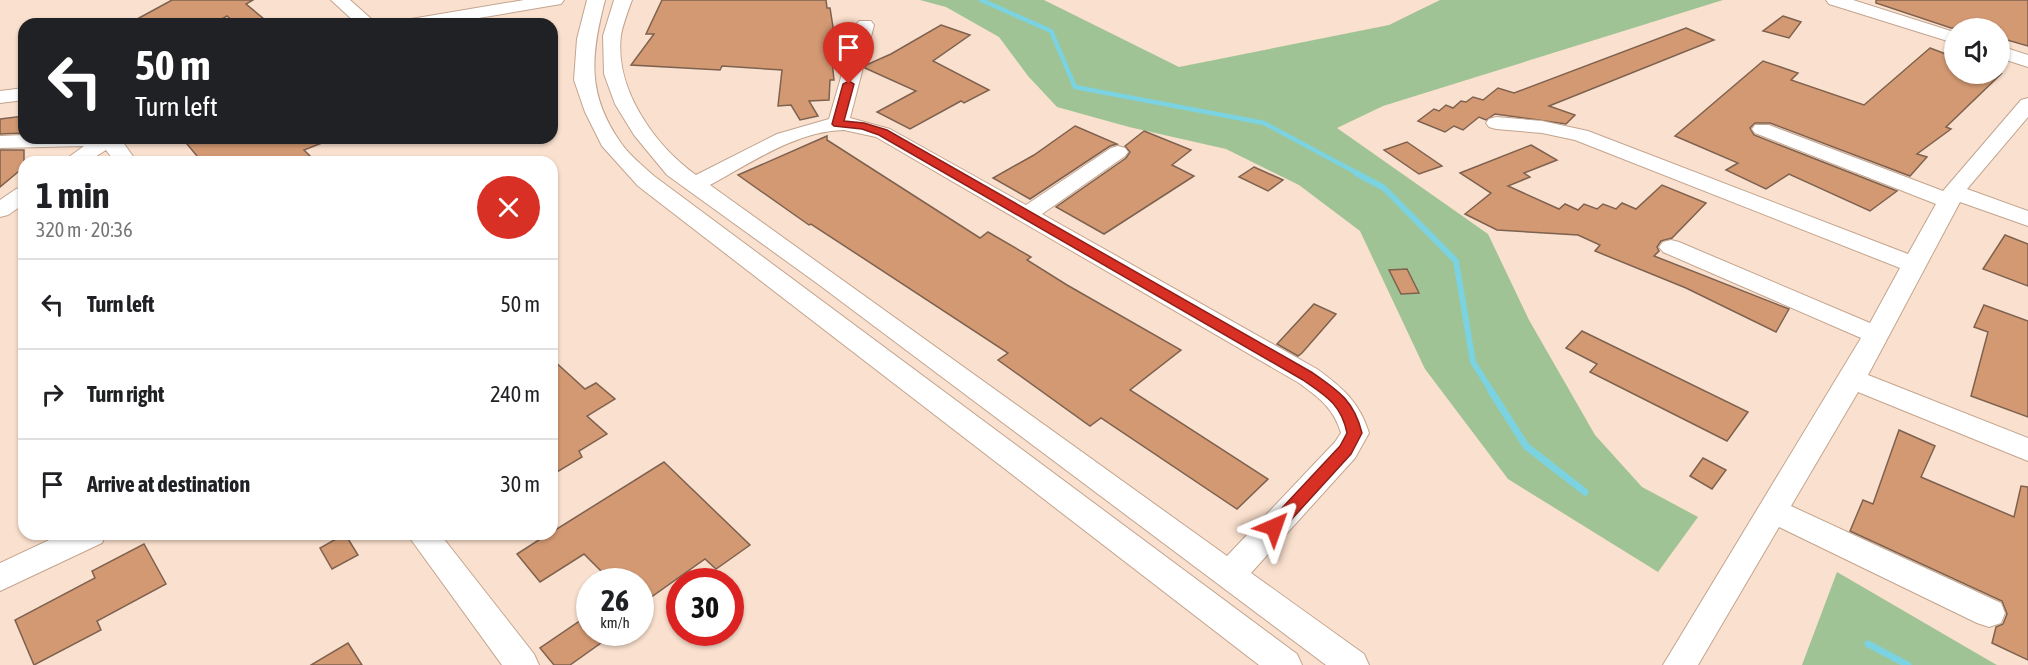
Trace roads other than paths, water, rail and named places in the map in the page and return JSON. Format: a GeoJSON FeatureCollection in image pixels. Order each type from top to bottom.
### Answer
{"type":"FeatureCollection","features":[{"type":"Feature","properties":{"kind":"street"},"geometry":{"type":"LineString","coordinates":[[340,0],[361,18]]}},
{"type":"Feature","properties":{"kind":"street"},"geometry":{"type":"LineString","coordinates":[[447,18],[555,0]]}},
{"type":"Feature","properties":{"kind":"street"},"geometry":{"type":"LineString","coordinates":[[596,0],[586,39],[584,80],[595,112],[612,146],[646,181],[1285,665]]}},
{"type":"Feature","properties":{"kind":"street"},"geometry":{"type":"LineString","coordinates":[[623,0],[612,36],[614,74],[625,104],[644,135],[675,170],[1352,665]]}},
{"type":"Feature","properties":{"kind":"street"},"geometry":{"type":"LineString","coordinates":[[1835,0],[1944,35]]}},
{"type":"Feature","properties":{"kind":"street"},"geometry":{"type":"LineString","coordinates":[[838,124],[865,25]]}},
{"type":"Feature","properties":{"kind":"street"},"geometry":{"type":"LineString","coordinates":[[2010,55],[2028,61]]}},
{"type":"Feature","properties":{"kind":"street"},"geometry":{"type":"LineString","coordinates":[[0,97],[18,95]]}},
{"type":"Feature","properties":{"kind":"street"},"geometry":{"type":"LineString","coordinates":[[1680,665],[1852,379],[1951,196],[2024,116]]}},
{"type":"Feature","properties":{"kind":"street"},"geometry":{"type":"LineString","coordinates":[[1496,123],[1542,127],[1581,135],[1913,264]]}},
{"type":"Feature","properties":{"kind":"street"},"geometry":{"type":"LineString","coordinates":[[694,185],[794,134],[838,124],[864,126],[883,133],[1026,214],[1308,376],[1337,397],[1351,416],[1355,433],[1345,450],[1229,575]]}},
{"type":"Feature","properties":{"kind":"street"},"geometry":{"type":"LineString","coordinates":[[1762,129],[1951,196],[2028,219]]}},
{"type":"Feature","properties":{"kind":"street"},"geometry":{"type":"LineString","coordinates":[[0,142],[18,142]]}},
{"type":"Feature","properties":{"kind":"street"},"geometry":{"type":"LineString","coordinates":[[82,156],[101,144]]}},
{"type":"Feature","properties":{"kind":"street"},"geometry":{"type":"LineString","coordinates":[[1026,214],[1118,153]]}},
{"type":"Feature","properties":{"kind":"street"},"geometry":{"type":"LineString","coordinates":[[0,210],[18,198]]}},
{"type":"Feature","properties":{"kind":"street"},"geometry":{"type":"LineString","coordinates":[[1671,247],[1876,335]]}},
{"type":"Feature","properties":{"kind":"street"},"geometry":{"type":"LineString","coordinates":[[1852,379],[2028,450]]}},
{"type":"Feature","properties":{"kind":"street"},"geometry":{"type":"LineString","coordinates":[[1773,511],[1989,613]]}},
{"type":"Feature","properties":{"kind":"street"},"geometry":{"type":"LineString","coordinates":[[0,578],[79,540]]}},
{"type":"Feature","properties":{"kind":"street"},"geometry":{"type":"LineString","coordinates":[[427,540],[522,665]]}},
{"type":"Feature","properties":{"kind":"waterway"},"geometry":{"type":"LineString","coordinates":[[981,0],[1051,31],[1075,87],[1264,123],[1359,174]]}},
{"type":"Feature","properties":{"kind":"waterway"},"geometry":{"type":"LineString","coordinates":[[1356,173],[1384,188],[1456,261],[1473,362],[1492,392]]}},
{"type":"Feature","properties":{"kind":"waterway"},"geometry":{"type":"LineString","coordinates":[[1491,391],[1526,446],[1585,492]]}},
{"type":"Feature","properties":{"kind":"waterway"},"geometry":{"type":"LineString","coordinates":[[1868,644],[1908,665]]}}]}
